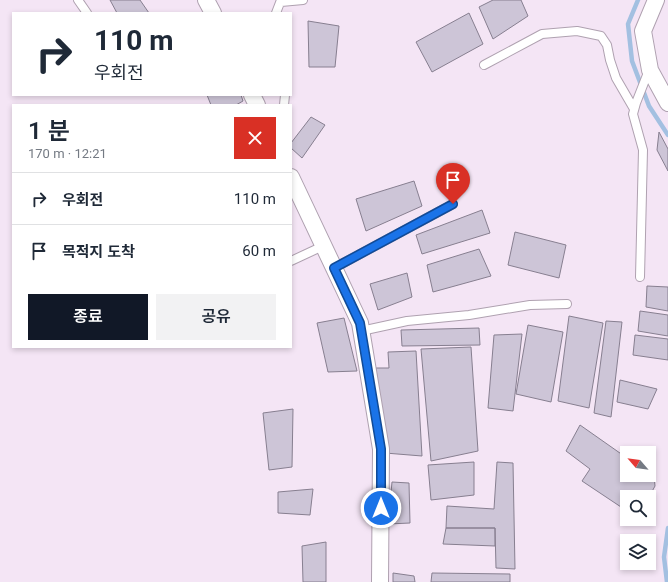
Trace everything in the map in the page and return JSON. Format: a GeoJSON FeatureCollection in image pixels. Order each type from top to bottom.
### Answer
{"type":"FeatureCollection","features":[{"type":"Feature","properties":{"kind":"street"},"geometry":{"type":"LineString","coordinates":[[206,0],[212,12]]}},
{"type":"Feature","properties":{"kind":"street"},"geometry":{"type":"LineString","coordinates":[[656,0],[643,31],[650,70],[668,103]]}},
{"type":"Feature","properties":{"kind":"street"},"geometry":{"type":"LineString","coordinates":[[292,179],[360,323],[381,449],[380,582]]}},
{"type":"Feature","properties":{"kind":"lane"},"geometry":{"type":"LineString","coordinates":[[78,0],[86,12]]}},
{"type":"Feature","properties":{"kind":"lane"},"geometry":{"type":"LineString","coordinates":[[276,12],[281,1],[303,0]]}},
{"type":"Feature","properties":{"kind":"lane"},"geometry":{"type":"LineString","coordinates":[[484,65],[542,34],[577,31],[601,36],[607,45],[616,78],[635,106]]}},
{"type":"Feature","properties":{"kind":"lane"},"geometry":{"type":"LineString","coordinates":[[640,277],[643,150],[633,114],[650,70]]}},
{"type":"Feature","properties":{"kind":"lane"},"geometry":{"type":"LineString","coordinates":[[334,268],[453,204]]}},
{"type":"Feature","properties":{"kind":"lane"},"geometry":{"type":"LineString","coordinates":[[292,261],[323,246]]}},
{"type":"Feature","properties":{"kind":"lane"},"geometry":{"type":"LineString","coordinates":[[361,331],[407,322],[469,315],[530,305],[567,304]]}},
{"type":"Feature","properties":{"kind":"building"},"geometry":{"type":"Polygon","coordinates":[[[110,0],[140,0],[148,12],[116,12],[110,0]]]}},
{"type":"Feature","properties":{"kind":"building"},"geometry":{"type":"Polygon","coordinates":[[[493,0],[521,0],[528,16],[493,39],[479,7],[493,0]]]}},
{"type":"Feature","properties":{"kind":"building"},"geometry":{"type":"Polygon","coordinates":[[[469,13],[483,44],[432,72],[416,42],[469,13]]]}},
{"type":"Feature","properties":{"kind":"building"},"geometry":{"type":"Polygon","coordinates":[[[308,21],[339,26],[335,67],[309,67],[308,21]]]}},
{"type":"Feature","properties":{"kind":"building"},"geometry":{"type":"Polygon","coordinates":[[[207,96],[241,96],[243,101],[238,104],[211,104],[207,96]]]}},
{"type":"Feature","properties":{"kind":"building"},"geometry":{"type":"Polygon","coordinates":[[[311,117],[325,125],[302,158],[292,149],[292,142],[311,117]]]}},
{"type":"Feature","properties":{"kind":"building"},"geometry":{"type":"Polygon","coordinates":[[[659,132],[668,149],[668,171],[657,150],[659,132]]]}},
{"type":"Feature","properties":{"kind":"building"},"geometry":{"type":"Polygon","coordinates":[[[414,181],[422,206],[366,231],[356,199],[414,181]]]}},
{"type":"Feature","properties":{"kind":"building"},"geometry":{"type":"Polygon","coordinates":[[[482,210],[490,233],[422,254],[416,235],[482,210]]]}},
{"type":"Feature","properties":{"kind":"building"},"geometry":{"type":"Polygon","coordinates":[[[515,232],[566,245],[559,278],[508,265],[515,232]]]}},
{"type":"Feature","properties":{"kind":"building"},"geometry":{"type":"Polygon","coordinates":[[[479,249],[491,276],[433,292],[427,265],[479,249]]]}},
{"type":"Feature","properties":{"kind":"building"},"geometry":{"type":"Polygon","coordinates":[[[407,273],[412,297],[378,310],[370,284],[407,273]]]}},
{"type":"Feature","properties":{"kind":"building"},"geometry":{"type":"Polygon","coordinates":[[[647,286],[668,287],[668,311],[646,307],[647,286]]]}},
{"type":"Feature","properties":{"kind":"building"},"geometry":{"type":"Polygon","coordinates":[[[640,311],[668,315],[668,336],[638,331],[640,311]]]}},
{"type":"Feature","properties":{"kind":"building"},"geometry":{"type":"Polygon","coordinates":[[[569,316],[603,323],[589,408],[558,401],[569,316]]]}},
{"type":"Feature","properties":{"kind":"building"},"geometry":{"type":"Polygon","coordinates":[[[344,318],[357,371],[328,372],[317,323],[344,318]]]}},
{"type":"Feature","properties":{"kind":"building"},"geometry":{"type":"Polygon","coordinates":[[[606,321],[622,322],[611,417],[594,413],[606,321]]]}},
{"type":"Feature","properties":{"kind":"building"},"geometry":{"type":"Polygon","coordinates":[[[528,325],[563,332],[551,402],[516,394],[528,325]]]}},
{"type":"Feature","properties":{"kind":"building"},"geometry":{"type":"Polygon","coordinates":[[[479,328],[480,345],[402,346],[401,330],[479,328]]]}},
{"type":"Feature","properties":{"kind":"building"},"geometry":{"type":"Polygon","coordinates":[[[522,334],[513,411],[488,408],[494,335],[522,334]]]}},
{"type":"Feature","properties":{"kind":"building"},"geometry":{"type":"Polygon","coordinates":[[[635,335],[668,339],[668,360],[633,355],[635,335]]]}},
{"type":"Feature","properties":{"kind":"building"},"geometry":{"type":"Polygon","coordinates":[[[471,347],[478,451],[431,461],[421,349],[471,347]]]}},
{"type":"Feature","properties":{"kind":"building"},"geometry":{"type":"Polygon","coordinates":[[[416,351],[422,456],[385,453],[376,368],[389,368],[388,352],[416,351]]]}},
{"type":"Feature","properties":{"kind":"building"},"geometry":{"type":"Polygon","coordinates":[[[620,380],[657,389],[648,409],[617,402],[620,380]]]}},
{"type":"Feature","properties":{"kind":"building"},"geometry":{"type":"Polygon","coordinates":[[[293,409],[292,467],[269,470],[263,413],[293,409]]]}},
{"type":"Feature","properties":{"kind":"building"},"geometry":{"type":"Polygon","coordinates":[[[580,425],[620,453],[620,482],[655,482],[655,486],[653,490],[620,490],[620,506],[582,481],[590,469],[566,451],[580,425]]]}},
{"type":"Feature","properties":{"kind":"building"},"geometry":{"type":"Polygon","coordinates":[[[474,462],[474,495],[431,500],[428,465],[474,462]]]}},
{"type":"Feature","properties":{"kind":"building"},"geometry":{"type":"Polygon","coordinates":[[[497,462],[513,463],[515,569],[496,568],[495,528],[446,528],[447,506],[494,509],[497,462]]]}},
{"type":"Feature","properties":{"kind":"building"},"geometry":{"type":"Polygon","coordinates":[[[392,482],[409,483],[410,523],[388,524],[392,482]]]}},
{"type":"Feature","properties":{"kind":"building"},"geometry":{"type":"Polygon","coordinates":[[[313,489],[310,515],[278,513],[278,492],[313,489]]]}},
{"type":"Feature","properties":{"kind":"building"},"geometry":{"type":"Polygon","coordinates":[[[446,528],[495,528],[495,546],[443,544],[446,528]]]}},
{"type":"Feature","properties":{"kind":"building"},"geometry":{"type":"Polygon","coordinates":[[[326,542],[326,582],[303,582],[302,546],[326,542]]]}},
{"type":"Feature","properties":{"kind":"building"},"geometry":{"type":"Polygon","coordinates":[[[393,573],[414,576],[415,582],[393,582],[393,573]]]}},
{"type":"Feature","properties":{"kind":"building"},"geometry":{"type":"Polygon","coordinates":[[[432,573],[510,574],[510,582],[431,582],[432,573]]]}},
{"type":"Feature","properties":{"kind":"waterway"},"geometry":{"type":"LineString","coordinates":[[638,0],[628,24],[632,61],[649,106],[668,135]]}},
{"type":"Feature","properties":{"kind":"waterway"},"geometry":{"type":"LineString","coordinates":[[667,582],[664,557],[668,528]]}},
{"type":"Feature","properties":{"kind":"route"},"geometry":{"type":"LineString","coordinates":[[381,508],[381,449],[360,323],[334,268],[453,204]]}}]}
